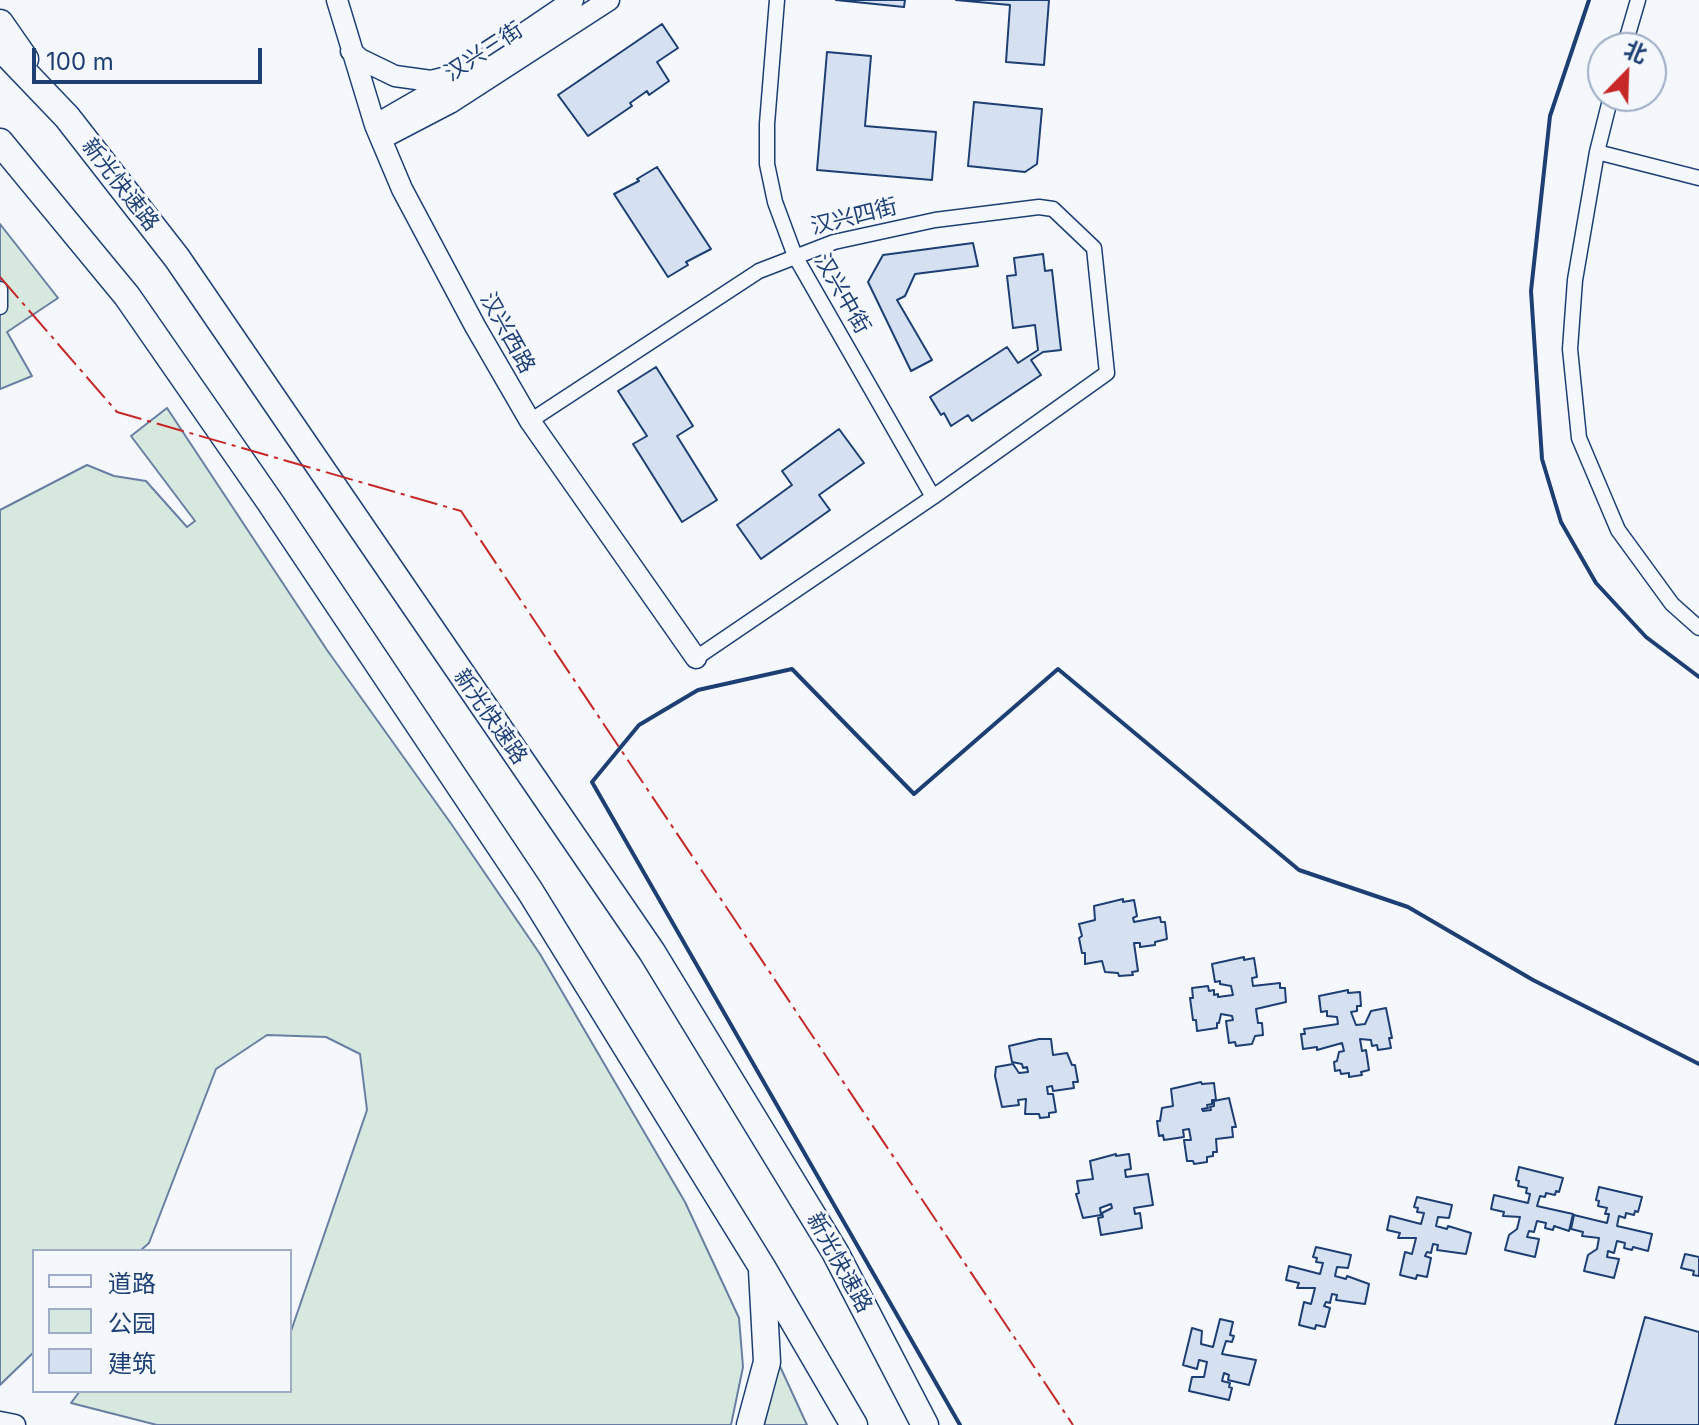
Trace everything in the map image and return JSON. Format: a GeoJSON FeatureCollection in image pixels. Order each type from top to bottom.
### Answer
{"type":"FeatureCollection","features":[{"type":"Feature","properties":{"kind":"highway"},"geometry":{"type":"LineString","coordinates":[[0,23],[67,117]]}},
{"type":"Feature","properties":{"kind":"highway","name":"新光快速路"},"geometry":{"type":"LineString","coordinates":[[0,47],[67,117],[177,258],[652,952],[835,1252],[925,1425]]}},
{"type":"Feature","properties":{"kind":"highway"},"geometry":{"type":"LineString","coordinates":[[0,142],[127,296],[261,489],[530,891],[762,1267],[854,1425]]}},
{"type":"Feature","properties":{"kind":"highway"},"geometry":{"type":"LineString","coordinates":[[750,1425],[767,1362],[762,1267]]}},
{"type":"Feature","properties":{"kind":"street","name":"汉兴西路"},"geometry":{"type":"LineString","coordinates":[[337,0],[378,132],[409,203],[475,326],[530,421],[696,658]]}},
{"type":"Feature","properties":{"kind":"street","name":"汉兴三街"},"geometry":{"type":"LineString","coordinates":[[378,132],[573,0]]}},
{"type":"Feature","properties":{"kind":"street","name":"汉兴三街"},"geometry":{"type":"LineString","coordinates":[[378,132],[450,103],[609,0]]}},
{"type":"Feature","properties":{"kind":"street","name":"汉兴中街"},"geometry":{"type":"LineString","coordinates":[[777,0],[767,124],[767,164],[775,202],[795,256],[933,497]]}},
{"type":"Feature","properties":{"kind":"street"},"geometry":{"type":"LineString","coordinates":[[1629,32],[1638,0]]}},
{"type":"Feature","properties":{"kind":"street"},"geometry":{"type":"LineString","coordinates":[[351,51],[380,70],[410,80],[431,81],[467,72]]}},
{"type":"Feature","properties":{"kind":"street"},"geometry":{"type":"LineString","coordinates":[[1607,112],[1575,280],[1570,349],[1579,438],[1618,530],[1672,604],[1699,628]]}},
{"type":"Feature","properties":{"kind":"street"},"geometry":{"type":"LineString","coordinates":[[1597,152],[1699,178]]}},
{"type":"Feature","properties":{"kind":"street","name":"汉兴四街"},"geometry":{"type":"LineString","coordinates":[[530,421],[759,271],[795,256],[834,242],[935,220],[1039,207],[1053,209],[1094,248],[1107,373],[933,497]]}},
{"type":"Feature","properties":{"kind":"street"},"geometry":{"type":"LineString","coordinates":[[0,289],[0,307]]}},
{"type":"Feature","properties":{"kind":"street"},"geometry":{"type":"LineString","coordinates":[[696,658],[933,497]]}},
{"type":"Feature","properties":{"kind":"street"},"geometry":{"type":"LineString","coordinates":[[0,1422],[15,1425]]}},
{"type":"Feature","properties":{"kind":"green space"},"geometry":{"type":"Polygon","coordinates":[[[0,224],[58,298],[7,332],[32,376],[0,389],[0,224]]]}},
{"type":"Feature","properties":{"kind":"green space"},"geometry":{"type":"Polygon","coordinates":[[[167,408],[327,650],[540,954],[685,1202],[739,1318],[743,1367],[731,1425],[157,1425],[71,1403],[78,1393],[292,1393],[292,1328],[367,1110],[360,1054],[326,1037],[267,1035],[216,1069],[149,1243],[142,1249],[32,1249],[32,1354],[0,1385],[0,510],[87,465],[114,476],[146,481],[187,527],[195,521],[131,436],[167,408]]]}},
{"type":"Feature","properties":{"kind":"green space"},"geometry":{"type":"Polygon","coordinates":[[[778,1362],[807,1425],[764,1425],[778,1362]]]}},
{"type":"Feature","properties":{"kind":"building"},"geometry":{"type":"Polygon","coordinates":[[[836,0],[905,0],[904,7],[836,0]]]}},
{"type":"Feature","properties":{"kind":"building"},"geometry":{"type":"Polygon","coordinates":[[[956,0],[1049,0],[1044,65],[1006,62],[1010,5],[956,0]]]}},
{"type":"Feature","properties":{"kind":"building"},"geometry":{"type":"Polygon","coordinates":[[[662,24],[678,48],[657,62],[669,81],[649,95],[647,91],[630,103],[632,106],[588,136],[558,95],[662,24]]]}},
{"type":"Feature","properties":{"kind":"building"},"geometry":{"type":"Polygon","coordinates":[[[827,52],[871,56],[865,126],[936,132],[932,180],[817,170],[827,52]]]}},
{"type":"Feature","properties":{"kind":"building"},"geometry":{"type":"Polygon","coordinates":[[[974,102],[1042,109],[1037,164],[1025,172],[968,166],[974,102]]]}},
{"type":"Feature","properties":{"kind":"building"},"geometry":{"type":"Polygon","coordinates":[[[657,167],[711,249],[686,262],[688,265],[668,277],[614,194],[657,167]]]}},
{"type":"Feature","properties":{"kind":"building"},"geometry":{"type":"Polygon","coordinates":[[[973,243],[978,266],[915,274],[905,296],[897,300],[932,360],[911,371],[868,282],[883,255],[973,243]]]}},
{"type":"Feature","properties":{"kind":"building"},"geometry":{"type":"Polygon","coordinates":[[[1043,254],[1045,271],[1052,270],[1061,350],[1043,352],[1031,360],[1041,375],[972,421],[968,415],[951,426],[930,397],[1007,347],[1018,363],[1038,350],[1035,325],[1013,328],[1007,276],[1016,275],[1014,258],[1043,254]]]}},
{"type":"Feature","properties":{"kind":"building"},"geometry":{"type":"Polygon","coordinates":[[[656,367],[693,426],[677,436],[717,500],[682,522],[633,444],[647,436],[618,391],[656,367]]]}},
{"type":"Feature","properties":{"kind":"building"},"geometry":{"type":"Polygon","coordinates":[[[839,429],[864,463],[819,495],[830,510],[761,559],[737,525],[792,485],[782,471],[839,429]]]}},
{"type":"Feature","properties":{"kind":"building"},"geometry":{"type":"Polygon","coordinates":[[[1123,899],[1123,902],[1134,900],[1137,916],[1133,918],[1134,922],[1160,917],[1161,922],[1165,922],[1167,939],[1140,947],[1140,943],[1134,943],[1138,971],[1132,972],[1133,975],[1119,976],[1118,973],[1105,972],[1102,961],[1085,964],[1079,924],[1095,920],[1094,906],[1123,899]]]}},
{"type":"Feature","properties":{"kind":"building"},"geometry":{"type":"Polygon","coordinates":[[[1244,957],[1244,960],[1254,958],[1257,977],[1252,978],[1253,986],[1280,983],[1280,988],[1285,988],[1286,1002],[1256,1009],[1263,1035],[1255,1036],[1252,1044],[1236,1046],[1235,1042],[1229,1043],[1226,1021],[1233,1020],[1232,1016],[1221,1014],[1217,1028],[1197,1031],[1190,998],[1193,998],[1192,988],[1208,986],[1209,991],[1214,990],[1214,995],[1218,994],[1218,997],[1233,995],[1231,986],[1215,982],[1212,964],[1244,957]]]}},
{"type":"Feature","properties":{"kind":"building"},"geometry":{"type":"Polygon","coordinates":[[[1348,990],[1348,993],[1360,992],[1361,1006],[1351,1012],[1356,1025],[1365,1024],[1371,1011],[1386,1008],[1392,1038],[1389,1038],[1391,1048],[1378,1050],[1377,1045],[1372,1046],[1371,1040],[1360,1039],[1362,1051],[1366,1050],[1369,1070],[1361,1072],[1362,1075],[1349,1077],[1349,1073],[1335,1071],[1334,1062],[1339,1052],[1344,1051],[1342,1043],[1317,1050],[1317,1047],[1303,1049],[1301,1034],[1305,1034],[1304,1029],[1338,1024],[1337,1017],[1327,1016],[1327,1011],[1321,1012],[1319,996],[1348,990]]]}},
{"type":"Feature","properties":{"kind":"building"},"geometry":{"type":"Polygon","coordinates":[[[1051,1039],[1053,1055],[1067,1053],[1072,1065],[1075,1065],[1078,1082],[1073,1082],[1074,1088],[1053,1091],[1052,1086],[1047,1087],[1048,1094],[1053,1094],[1056,1112],[1040,1118],[1039,1114],[1025,1114],[1026,1099],[1018,1100],[1019,1105],[1002,1107],[995,1076],[996,1067],[1013,1064],[1019,1073],[1028,1072],[1027,1067],[1012,1062],[1009,1046],[1051,1039]]]}},
{"type":"Feature","properties":{"kind":"building"},"geometry":{"type":"Polygon","coordinates":[[[1201,1082],[1214,1083],[1216,1100],[1212,1100],[1212,1104],[1203,1111],[1211,1110],[1214,1101],[1229,1098],[1236,1127],[1232,1127],[1233,1137],[1216,1139],[1217,1152],[1207,1157],[1207,1162],[1194,1164],[1187,1161],[1184,1140],[1191,1140],[1189,1129],[1183,1130],[1184,1137],[1164,1140],[1163,1135],[1159,1136],[1157,1121],[1160,1121],[1162,1108],[1173,1106],[1171,1089],[1201,1082]]]}},
{"type":"Feature","properties":{"kind":"building"},"geometry":{"type":"Polygon","coordinates":[[[1129,1154],[1131,1169],[1125,1170],[1126,1177],[1148,1174],[1153,1205],[1134,1208],[1135,1214],[1140,1213],[1142,1228],[1101,1235],[1098,1218],[1112,1208],[1111,1204],[1100,1208],[1101,1215],[1083,1218],[1076,1194],[1079,1193],[1077,1181],[1093,1179],[1090,1161],[1129,1154]]]}},
{"type":"Feature","properties":{"kind":"building"},"geometry":{"type":"Polygon","coordinates":[[[1519,1167],[1563,1178],[1559,1192],[1540,1196],[1537,1206],[1573,1214],[1569,1231],[1554,1226],[1553,1230],[1545,1228],[1546,1223],[1537,1221],[1534,1232],[1529,1231],[1527,1237],[1539,1239],[1535,1257],[1505,1250],[1509,1235],[1517,1229],[1520,1217],[1503,1216],[1504,1212],[1491,1209],[1494,1195],[1528,1203],[1530,1194],[1526,1193],[1527,1188],[1518,1186],[1519,1181],[1516,1180],[1519,1167]]]}},
{"type":"Feature","properties":{"kind":"building"},"geometry":{"type":"Polygon","coordinates":[[[1599,1187],[1642,1197],[1638,1212],[1635,1211],[1634,1215],[1626,1213],[1625,1218],[1619,1216],[1617,1226],[1652,1234],[1648,1251],[1624,1248],[1625,1243],[1617,1241],[1614,1253],[1608,1251],[1607,1257],[1619,1259],[1614,1278],[1584,1271],[1588,1255],[1597,1249],[1599,1238],[1582,1236],[1583,1232],[1571,1229],[1574,1215],[1607,1223],[1607,1208],[1598,1206],[1599,1201],[1596,1200],[1599,1187]]]}},
{"type":"Feature","properties":{"kind":"building"},"geometry":{"type":"Polygon","coordinates":[[[1417,1197],[1452,1205],[1449,1218],[1438,1217],[1436,1226],[1471,1233],[1466,1254],[1437,1250],[1438,1245],[1433,1244],[1431,1253],[1427,1252],[1425,1256],[1431,1258],[1427,1277],[1417,1275],[1416,1279],[1400,1275],[1405,1252],[1412,1254],[1416,1238],[1398,1238],[1400,1233],[1387,1230],[1390,1216],[1421,1224],[1424,1213],[1417,1212],[1418,1208],[1414,1207],[1417,1197]]]}},
{"type":"Feature","properties":{"kind":"building"},"geometry":{"type":"Polygon","coordinates":[[[1316,1247],[1351,1255],[1348,1268],[1337,1267],[1335,1276],[1346,1279],[1347,1276],[1369,1284],[1365,1304],[1336,1300],[1337,1295],[1332,1294],[1330,1303],[1326,1302],[1324,1306],[1330,1308],[1325,1327],[1316,1325],[1315,1329],[1299,1325],[1304,1302],[1311,1304],[1315,1288],[1297,1288],[1299,1283],[1286,1280],[1289,1266],[1320,1274],[1323,1263],[1316,1262],[1317,1258],[1313,1257],[1316,1247]]]}},
{"type":"Feature","properties":{"kind":"building"},"geometry":{"type":"Polygon","coordinates":[[[1685,1254],[1699,1257],[1699,1276],[1693,1275],[1694,1271],[1681,1268],[1685,1254]]]}},
{"type":"Feature","properties":{"kind":"building"},"geometry":{"type":"Polygon","coordinates":[[[1645,1317],[1699,1332],[1699,1425],[1615,1425],[1645,1317]]]}},
{"type":"Feature","properties":{"kind":"building"},"geometry":{"type":"Polygon","coordinates":[[[1220,1319],[1233,1322],[1230,1335],[1234,1336],[1232,1342],[1226,1341],[1222,1354],[1256,1360],[1249,1385],[1228,1380],[1229,1375],[1224,1373],[1222,1381],[1230,1383],[1229,1387],[1232,1388],[1229,1400],[1189,1391],[1192,1377],[1204,1377],[1207,1362],[1199,1360],[1197,1369],[1183,1365],[1192,1328],[1202,1331],[1201,1344],[1213,1347],[1220,1319]]]}},
{"type":"Feature","properties":{"kind":"wall"},"geometry":{"type":"LineString","coordinates":[[1589,0],[1550,116],[1531,291],[1542,459],[1561,522],[1596,583],[1646,637],[1699,677]]}},
{"type":"Feature","properties":{"kind":"wall"},"geometry":{"type":"LineString","coordinates":[[960,1425],[592,782],[639,725],[698,690],[792,669],[914,794],[1058,669],[1299,870],[1408,907],[1533,980],[1699,1064]]}},
{"type":"Feature","properties":{"kind":"power"},"geometry":{"type":"LineString","coordinates":[[0,277],[117,412],[461,511],[1073,1425]]}}]}
